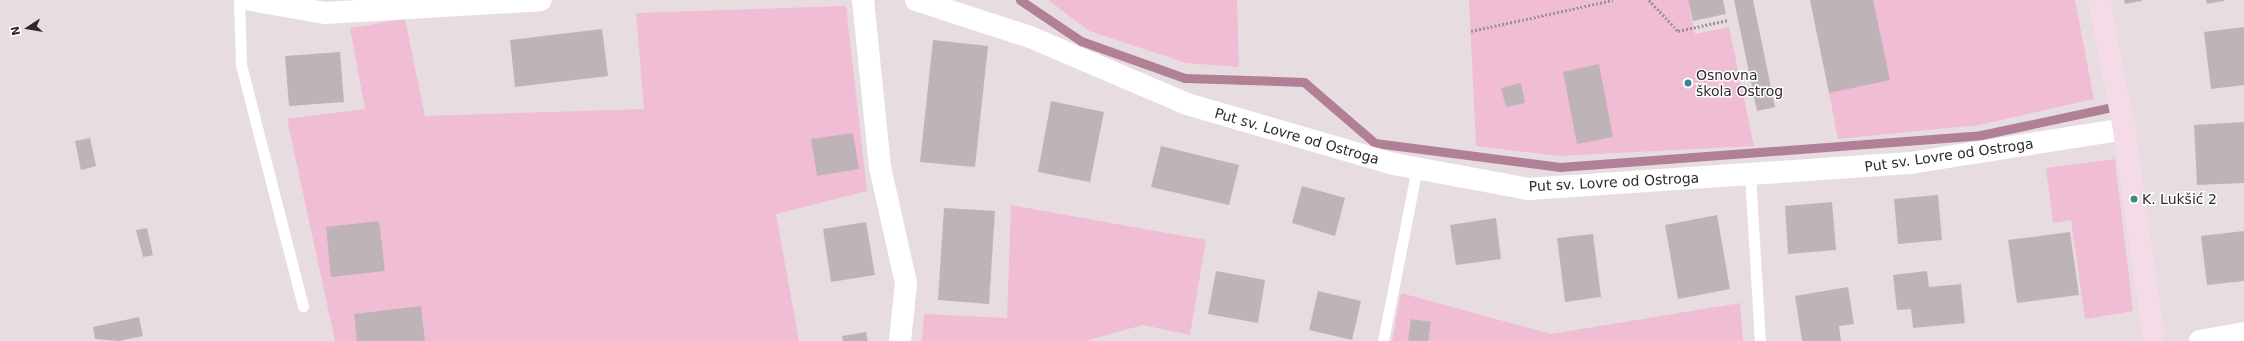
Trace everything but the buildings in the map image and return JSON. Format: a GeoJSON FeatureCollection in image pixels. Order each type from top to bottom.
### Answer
{"type":"FeatureCollection","features":[{"type":"Feature","properties":{"kind":"main road"},"geometry":{"type":"LineString","coordinates":[[2099,0],[2124,128],[2154,341]]}},
{"type":"Feature","properties":{"kind":"street"},"geometry":{"type":"LineString","coordinates":[[251,0],[325,13],[541,0]]}},
{"type":"Feature","properties":{"kind":"street"},"geometry":{"type":"LineString","coordinates":[[863,0],[880,167],[906,283],[900,341]]}},
{"type":"Feature","properties":{"kind":"street","name":"Put sv. Lovre od Ostroga"},"geometry":{"type":"LineString","coordinates":[[916,0],[1030,37],[1186,104],[1394,164],[1417,166],[1529,189],[1910,163],[2124,128]]}},
{"type":"Feature","properties":{"kind":"street"},"geometry":{"type":"LineString","coordinates":[[2200,341],[2244,333]]}},
{"type":"Feature","properties":{"kind":"lane"},"geometry":{"type":"LineString","coordinates":[[239,0],[241,65],[303,306]]}},
{"type":"Feature","properties":{"kind":"lane"},"geometry":{"type":"LineString","coordinates":[[1383,341],[1417,166]]}},
{"type":"Feature","properties":{"kind":"lane"},"geometry":{"type":"LineString","coordinates":[[1750,174],[1760,341]]}},
{"type":"Feature","properties":{"kind":"path"},"geometry":{"type":"LineString","coordinates":[[1471,31],[1613,0]]}},
{"type":"Feature","properties":{"kind":"path"},"geometry":{"type":"LineString","coordinates":[[1649,0],[1678,31],[1728,20]]}},
{"type":"Feature","properties":{"kind":"shaded area"},"geometry":{"type":"Polygon","coordinates":[[[1048,0],[1237,0],[1239,67],[1186,63],[1089,31],[1048,0]]]}},
{"type":"Feature","properties":{"kind":"shaded area"},"geometry":{"type":"Polygon","coordinates":[[[1469,0],[1688,0],[1695,34],[1729,27],[1754,146],[1559,156],[1476,146],[1469,0]]]}},
{"type":"Feature","properties":{"kind":"shaded area"},"geometry":{"type":"Polygon","coordinates":[[[1873,0],[2075,0],[2094,99],[1979,125],[1838,139],[1829,93],[1873,0]]]}},
{"type":"Feature","properties":{"kind":"shaded area"},"geometry":{"type":"Polygon","coordinates":[[[846,6],[867,191],[776,214],[799,341],[335,341],[287,119],[365,109],[350,28],[405,19],[425,116],[644,109],[636,13],[846,6]]]}},
{"type":"Feature","properties":{"kind":"shaded area"},"geometry":{"type":"Polygon","coordinates":[[[2115,159],[2133,311],[2085,319],[2071,220],[2053,223],[2046,168],[2115,159]]]}},
{"type":"Feature","properties":{"kind":"shaded area"},"geometry":{"type":"Polygon","coordinates":[[[1011,205],[1206,240],[1190,335],[1143,325],[1085,341],[922,341],[924,314],[1007,318],[1011,205]]]}},
{"type":"Feature","properties":{"kind":"shaded area"},"geometry":{"type":"Polygon","coordinates":[[[1401,293],[1551,334],[1740,303],[1743,341],[1392,341],[1401,293]]]}},
{"type":"Feature","properties":{"kind":"waterway"},"geometry":{"type":"LineString","coordinates":[[1020,0],[1081,41],[1185,78],[1304,82],[1375,143],[1560,167],[1981,135],[2108,108]]}},
{"type":"Feature","properties":{"kind":"place","name":"Osnovna škola Ostrog"},"geometry":{"type":"Point","coordinates":[1688,83]}},
{"type":"Feature","properties":{"kind":"place","name":"K. Lukšić 2"},"geometry":{"type":"Point","coordinates":[2134,199]}}]}
